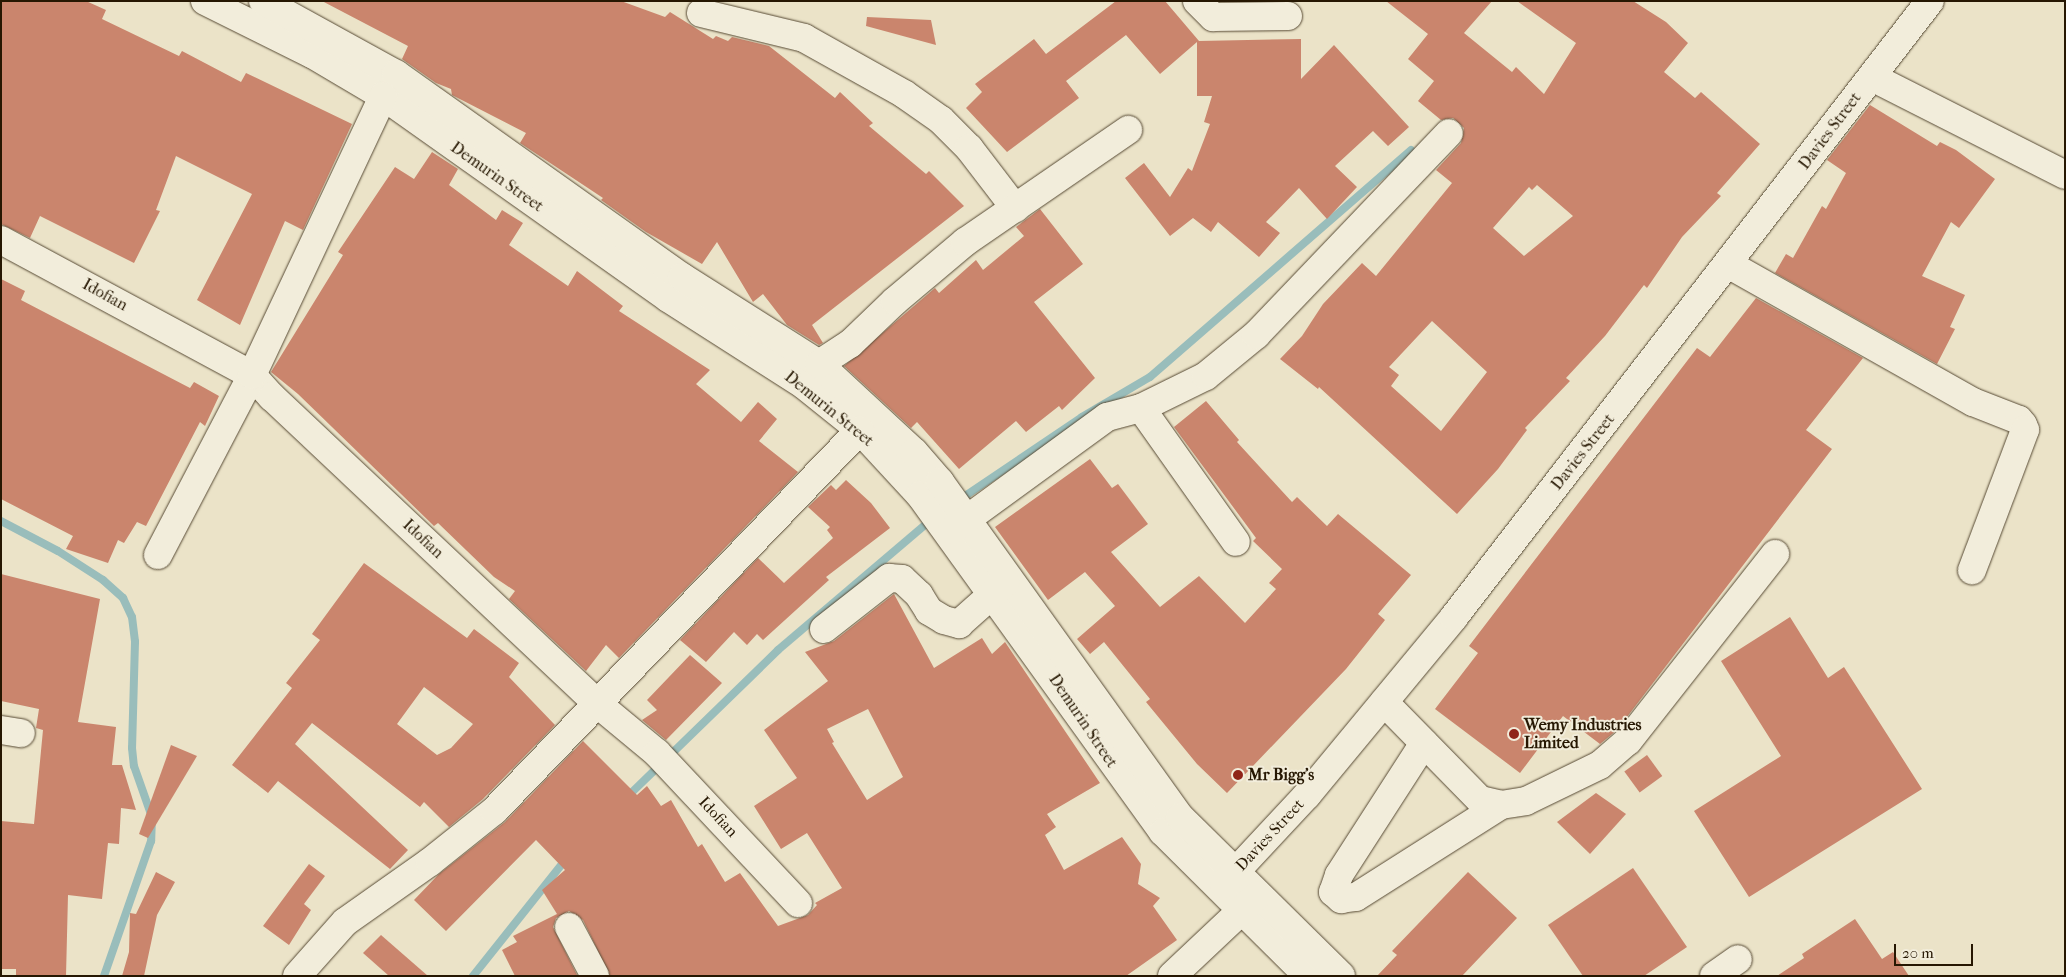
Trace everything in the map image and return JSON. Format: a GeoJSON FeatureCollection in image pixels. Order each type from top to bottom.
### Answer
{"type":"FeatureCollection","features":[{"type":"Feature","properties":{"kind":"street","name":"Demurin Street"},"geometry":{"type":"LineString","coordinates":[[205,1],[312,54],[383,96],[668,298],[804,385],[930,488]]}},
{"type":"Feature","properties":{"kind":"street","name":"Demurin Street"},"geometry":{"type":"LineString","coordinates":[[263,1],[396,74],[682,277],[819,364],[914,452],[930,488],[952,521],[1001,586],[1076,668],[1122,740],[1228,880],[1341,976]]}},
{"type":"Feature","properties":{"kind":"street"},"geometry":{"type":"LineString","coordinates":[[1197,1],[1213,17],[1288,16]]}},
{"type":"Feature","properties":{"kind":"street","name":"Davies Street"},"geometry":{"type":"LineString","coordinates":[[1228,880],[1307,795],[1454,617],[1930,1]]}},
{"type":"Feature","properties":{"kind":"street"},"geometry":{"type":"LineString","coordinates":[[701,13],[804,38],[904,94],[941,120],[969,148],[1015,208]]}},
{"type":"Feature","properties":{"kind":"street"},"geometry":{"type":"LineString","coordinates":[[1872,77],[2065,174]]}},
{"type":"Feature","properties":{"kind":"street"},"geometry":{"type":"LineString","coordinates":[[158,555],[252,375],[383,96]]}},
{"type":"Feature","properties":{"kind":"street"},"geometry":{"type":"LineString","coordinates":[[819,364],[850,344],[895,301],[965,242],[1128,130]]}},
{"type":"Feature","properties":{"kind":"street"},"geometry":{"type":"LineString","coordinates":[[952,521],[1107,417],[1141,408],[1206,376],[1256,335],[1450,133]]}},
{"type":"Feature","properties":{"kind":"street","name":"Idofian"},"geometry":{"type":"LineString","coordinates":[[1,240],[252,375],[272,397],[599,704],[679,774],[798,903]]}},
{"type":"Feature","properties":{"kind":"street"},"geometry":{"type":"LineString","coordinates":[[1728,264],[1973,402],[2019,420],[2023,424],[2025,430],[1972,570]]}},
{"type":"Feature","properties":{"kind":"street"},"geometry":{"type":"LineString","coordinates":[[1141,408],[1236,542]]}},
{"type":"Feature","properties":{"kind":"street"},"geometry":{"type":"LineString","coordinates":[[297,976],[345,922],[430,862],[494,811],[599,704],[860,430]]}},
{"type":"Feature","properties":{"kind":"street"},"geometry":{"type":"LineString","coordinates":[[1384,702],[1480,800],[1501,805],[1526,801],[1600,765],[1628,741],[1775,554]]}},
{"type":"Feature","properties":{"kind":"street"},"geometry":{"type":"LineString","coordinates":[[824,629],[889,578],[902,579],[919,594],[929,611],[944,620],[960,624],[1001,586]]}},
{"type":"Feature","properties":{"kind":"street"},"geometry":{"type":"LineString","coordinates":[[1424,743],[1339,875],[1333,892],[1341,899],[1356,897],[1501,805]]}},
{"type":"Feature","properties":{"kind":"street","name":"Demurin Street"},"geometry":{"type":"LineString","coordinates":[[1251,901],[1308,976]]}},
{"type":"Feature","properties":{"kind":"street"},"geometry":{"type":"LineString","coordinates":[[1172,976],[1251,901]]}},
{"type":"Feature","properties":{"kind":"street"},"geometry":{"type":"LineString","coordinates":[[569,927],[596,976]]}},
{"type":"Feature","properties":{"kind":"street"},"geometry":{"type":"LineString","coordinates":[[1714,976],[1738,959]]}},
{"type":"Feature","properties":{"kind":"building"},"geometry":{"type":"Polygon","coordinates":[[[1,1],[86,1],[106,10],[102,19],[179,56],[182,51],[241,82],[246,73],[352,124],[303,230],[285,221],[240,325],[197,300],[252,194],[176,156],[156,210],[160,211],[134,263],[40,216],[30,238],[1,224],[1,1]]]}},
{"type":"Feature","properties":{"kind":"building"},"geometry":{"type":"Polygon","coordinates":[[[322,1],[621,1],[665,17],[670,12],[713,39],[716,36],[728,41],[732,37],[769,46],[835,98],[840,92],[873,123],[869,126],[926,174],[929,171],[964,206],[812,325],[823,343],[819,345],[787,325],[763,294],[753,302],[717,242],[702,264],[646,232],[601,200],[603,198],[520,143],[526,133],[452,95],[451,89],[436,83],[402,59],[408,46],[322,1]]]}},
{"type":"Feature","properties":{"kind":"building"},"geometry":{"type":"Polygon","coordinates":[[[1116,1],[1165,1],[1199,41],[1301,39],[1301,79],[1334,45],[1409,127],[1388,146],[1373,131],[1335,166],[1357,187],[1327,219],[1299,188],[1266,222],[1280,233],[1259,257],[1218,222],[1211,232],[1193,218],[1170,236],[1125,178],[1144,163],[1170,197],[1188,168],[1192,171],[1210,124],[1204,122],[1212,96],[1197,96],[1197,42],[1160,74],[1126,35],[1066,81],[1079,98],[1007,152],[966,108],[982,92],[975,84],[1034,39],[1046,54],[1116,1]]]}},
{"type":"Feature","properties":{"kind":"building"},"geometry":{"type":"Polygon","coordinates":[[[1386,1],[1492,1],[1464,33],[1512,72],[1516,67],[1544,94],[1576,43],[1517,1],[1633,1],[1666,22],[1688,43],[1664,72],[1695,98],[1701,92],[1760,144],[1717,193],[1721,196],[1682,237],[1647,288],[1644,285],[1605,336],[1566,378],[1570,381],[1525,428],[1527,430],[1498,469],[1457,514],[1319,387],[1318,389],[1280,359],[1302,336],[1323,304],[1362,263],[1376,276],[1452,183],[1436,170],[1461,143],[1464,128],[1453,118],[1441,120],[1418,101],[1434,81],[1408,59],[1428,34],[1386,1]],[[1537,185],[1532,190],[1529,187],[1493,228],[1524,256],[1573,216],[1537,185]],[[1432,321],[1389,367],[1399,375],[1391,386],[1441,431],[1487,372],[1432,321]]]}},
{"type":"Feature","properties":{"kind":"building"},"geometry":{"type":"Polygon","coordinates":[[[867,17],[931,20],[936,45],[866,26],[867,17]]]}},
{"type":"Feature","properties":{"kind":"building"},"geometry":{"type":"Polygon","coordinates":[[[1870,105],[1937,146],[1940,142],[1956,150],[1995,179],[1959,228],[1951,222],[1922,276],[1965,295],[1950,327],[1955,329],[1937,364],[1775,273],[1786,254],[1793,258],[1822,206],[1826,209],[1846,173],[1827,160],[1870,105]]]}},
{"type":"Feature","properties":{"kind":"building"},"geometry":{"type":"Polygon","coordinates":[[[432,152],[458,169],[449,185],[496,220],[502,210],[523,223],[509,245],[568,286],[577,271],[623,306],[619,311],[710,370],[696,384],[741,422],[758,402],[777,419],[759,441],[798,472],[619,658],[606,645],[586,671],[509,599],[515,591],[494,577],[438,523],[434,526],[298,394],[271,372],[343,255],[338,252],[395,167],[414,179],[432,152]]]}},
{"type":"Feature","properties":{"kind":"building"},"geometry":{"type":"Polygon","coordinates":[[[1040,209],[1083,264],[1034,302],[1095,378],[1062,410],[1059,406],[1026,432],[1016,421],[959,469],[917,422],[911,428],[844,366],[935,288],[939,293],[976,260],[983,270],[1024,236],[1016,227],[1040,209]]]}},
{"type":"Feature","properties":{"kind":"building"},"geometry":{"type":"Polygon","coordinates":[[[1,279],[25,291],[21,300],[190,388],[194,382],[219,396],[205,426],[200,422],[146,526],[137,522],[124,543],[118,540],[108,563],[66,549],[73,536],[1,499],[1,279]]]}},
{"type":"Feature","properties":{"kind":"building"},"geometry":{"type":"Polygon","coordinates":[[[1756,298],[1863,358],[1806,430],[1832,449],[1617,730],[1600,744],[1563,716],[1520,773],[1435,709],[1478,653],[1469,646],[1697,348],[1710,357],[1756,298]]]}},
{"type":"Feature","properties":{"kind":"building"},"geometry":{"type":"Polygon","coordinates":[[[1206,401],[1239,440],[1237,442],[1292,502],[1297,497],[1327,526],[1338,514],[1411,575],[1378,614],[1385,620],[1346,669],[1227,793],[1197,764],[1146,702],[1150,699],[1104,642],[1090,654],[1077,639],[1115,606],[1085,572],[1048,600],[995,527],[1090,459],[1112,488],[1118,484],[1148,524],[1111,552],[1160,607],[1199,576],[1245,623],[1276,589],[1269,583],[1282,569],[1253,541],[1256,538],[1174,427],[1206,401]]]}},
{"type":"Feature","properties":{"kind":"building"},"geometry":{"type":"Polygon","coordinates":[[[846,480],[871,503],[890,528],[826,577],[829,580],[763,640],[757,634],[747,645],[734,632],[706,662],[680,640],[758,558],[784,583],[833,538],[827,530],[830,527],[808,507],[831,485],[836,490],[846,480]]]}},
{"type":"Feature","properties":{"kind":"building"},"geometry":{"type":"Polygon","coordinates":[[[364,563],[467,638],[474,629],[519,663],[509,677],[555,725],[483,799],[449,827],[424,802],[420,807],[312,723],[295,744],[408,850],[390,869],[278,781],[268,793],[232,765],[292,688],[286,683],[320,640],[312,634],[364,563]],[[424,687],[397,724],[437,755],[451,748],[473,724],[424,687]]]}},
{"type":"Feature","properties":{"kind":"building"},"geometry":{"type":"Polygon","coordinates":[[[1,574],[100,599],[78,722],[116,727],[112,765],[122,765],[136,810],[121,808],[119,844],[108,843],[102,899],[68,895],[66,976],[16,976],[16,969],[1,969],[1,821],[34,824],[43,730],[36,728],[39,709],[1,701],[1,574]]]}},
{"type":"Feature","properties":{"kind":"building"},"geometry":{"type":"Polygon","coordinates":[[[894,594],[934,668],[982,638],[992,654],[1005,642],[1100,783],[1047,814],[1056,827],[1045,835],[1064,870],[1122,837],[1141,864],[1138,884],[1160,898],[1153,906],[1177,940],[1126,976],[610,976],[583,920],[569,911],[556,918],[553,927],[577,975],[515,976],[502,950],[517,942],[513,936],[557,914],[542,890],[565,870],[536,840],[446,931],[414,900],[439,874],[505,822],[583,741],[637,795],[647,786],[661,806],[671,800],[698,847],[702,844],[725,882],[740,873],[778,926],[808,915],[817,905],[815,903],[842,888],[807,833],[781,849],[754,806],[797,778],[764,730],[828,681],[805,652],[834,641],[894,594]],[[868,709],[827,729],[834,742],[832,743],[867,800],[903,777],[868,709]]]}},
{"type":"Feature","properties":{"kind":"building"},"geometry":{"type":"Polygon","coordinates":[[[1790,617],[1828,678],[1844,667],[1922,789],[1749,897],[1694,811],[1781,756],[1721,661],[1790,617]]]}},
{"type":"Feature","properties":{"kind":"building"},"geometry":{"type":"Polygon","coordinates":[[[690,655],[722,683],[666,740],[642,720],[657,710],[647,700],[690,655]]]}},
{"type":"Feature","properties":{"kind":"building"},"geometry":{"type":"Polygon","coordinates":[[[171,745],[197,756],[148,838],[139,834],[171,745]]]}},
{"type":"Feature","properties":{"kind":"building"},"geometry":{"type":"Polygon","coordinates":[[[1647,755],[1662,776],[1640,792],[1624,771],[1647,755]]]}},
{"type":"Feature","properties":{"kind":"building"},"geometry":{"type":"Polygon","coordinates":[[[1596,793],[1626,814],[1590,854],[1557,822],[1596,793]]]}},
{"type":"Feature","properties":{"kind":"building"},"geometry":{"type":"Polygon","coordinates":[[[309,864],[325,876],[304,904],[311,910],[289,945],[263,926],[309,864]]]}},
{"type":"Feature","properties":{"kind":"building"},"geometry":{"type":"Polygon","coordinates":[[[1633,868],[1687,947],[1644,976],[1583,976],[1548,925],[1633,868]]]}},
{"type":"Feature","properties":{"kind":"building"},"geometry":{"type":"Polygon","coordinates":[[[156,872],[175,882],[157,915],[144,976],[122,976],[129,952],[130,913],[136,914],[156,872]]]}},
{"type":"Feature","properties":{"kind":"building"},"geometry":{"type":"Polygon","coordinates":[[[1468,872],[1517,918],[1462,976],[1377,976],[1397,955],[1392,951],[1468,872]]]}},
{"type":"Feature","properties":{"kind":"building"},"geometry":{"type":"Polygon","coordinates":[[[1855,919],[1882,959],[1893,952],[1909,976],[1777,976],[1804,958],[1802,954],[1855,919]]]}},
{"type":"Feature","properties":{"kind":"building"},"geometry":{"type":"Polygon","coordinates":[[[381,935],[428,976],[389,976],[363,953],[381,935]]]}},
{"type":"Feature","properties":{"kind":"waterway"},"geometry":{"type":"LineString","coordinates":[[959,500],[1082,417],[1150,377],[1411,150]]}},
{"type":"Feature","properties":{"kind":"waterway"},"geometry":{"type":"LineString","coordinates":[[626,798],[778,650],[931,520]]}},
{"type":"Feature","properties":{"kind":"waterway"},"geometry":{"type":"LineString","coordinates":[[1,521],[58,551],[103,580],[123,598],[132,617],[135,642],[132,748],[134,766],[152,817],[151,841],[104,976]]}},
{"type":"Feature","properties":{"kind":"waterway"},"geometry":{"type":"LineString","coordinates":[[473,976],[567,858]]}},
{"type":"Feature","properties":{"kind":"place","name":"Wemy Industries Limited"},"geometry":{"type":"Point","coordinates":[1514,734]}},
{"type":"Feature","properties":{"kind":"place","name":"Mr Bigg's"},"geometry":{"type":"Point","coordinates":[1238,775]}}]}
